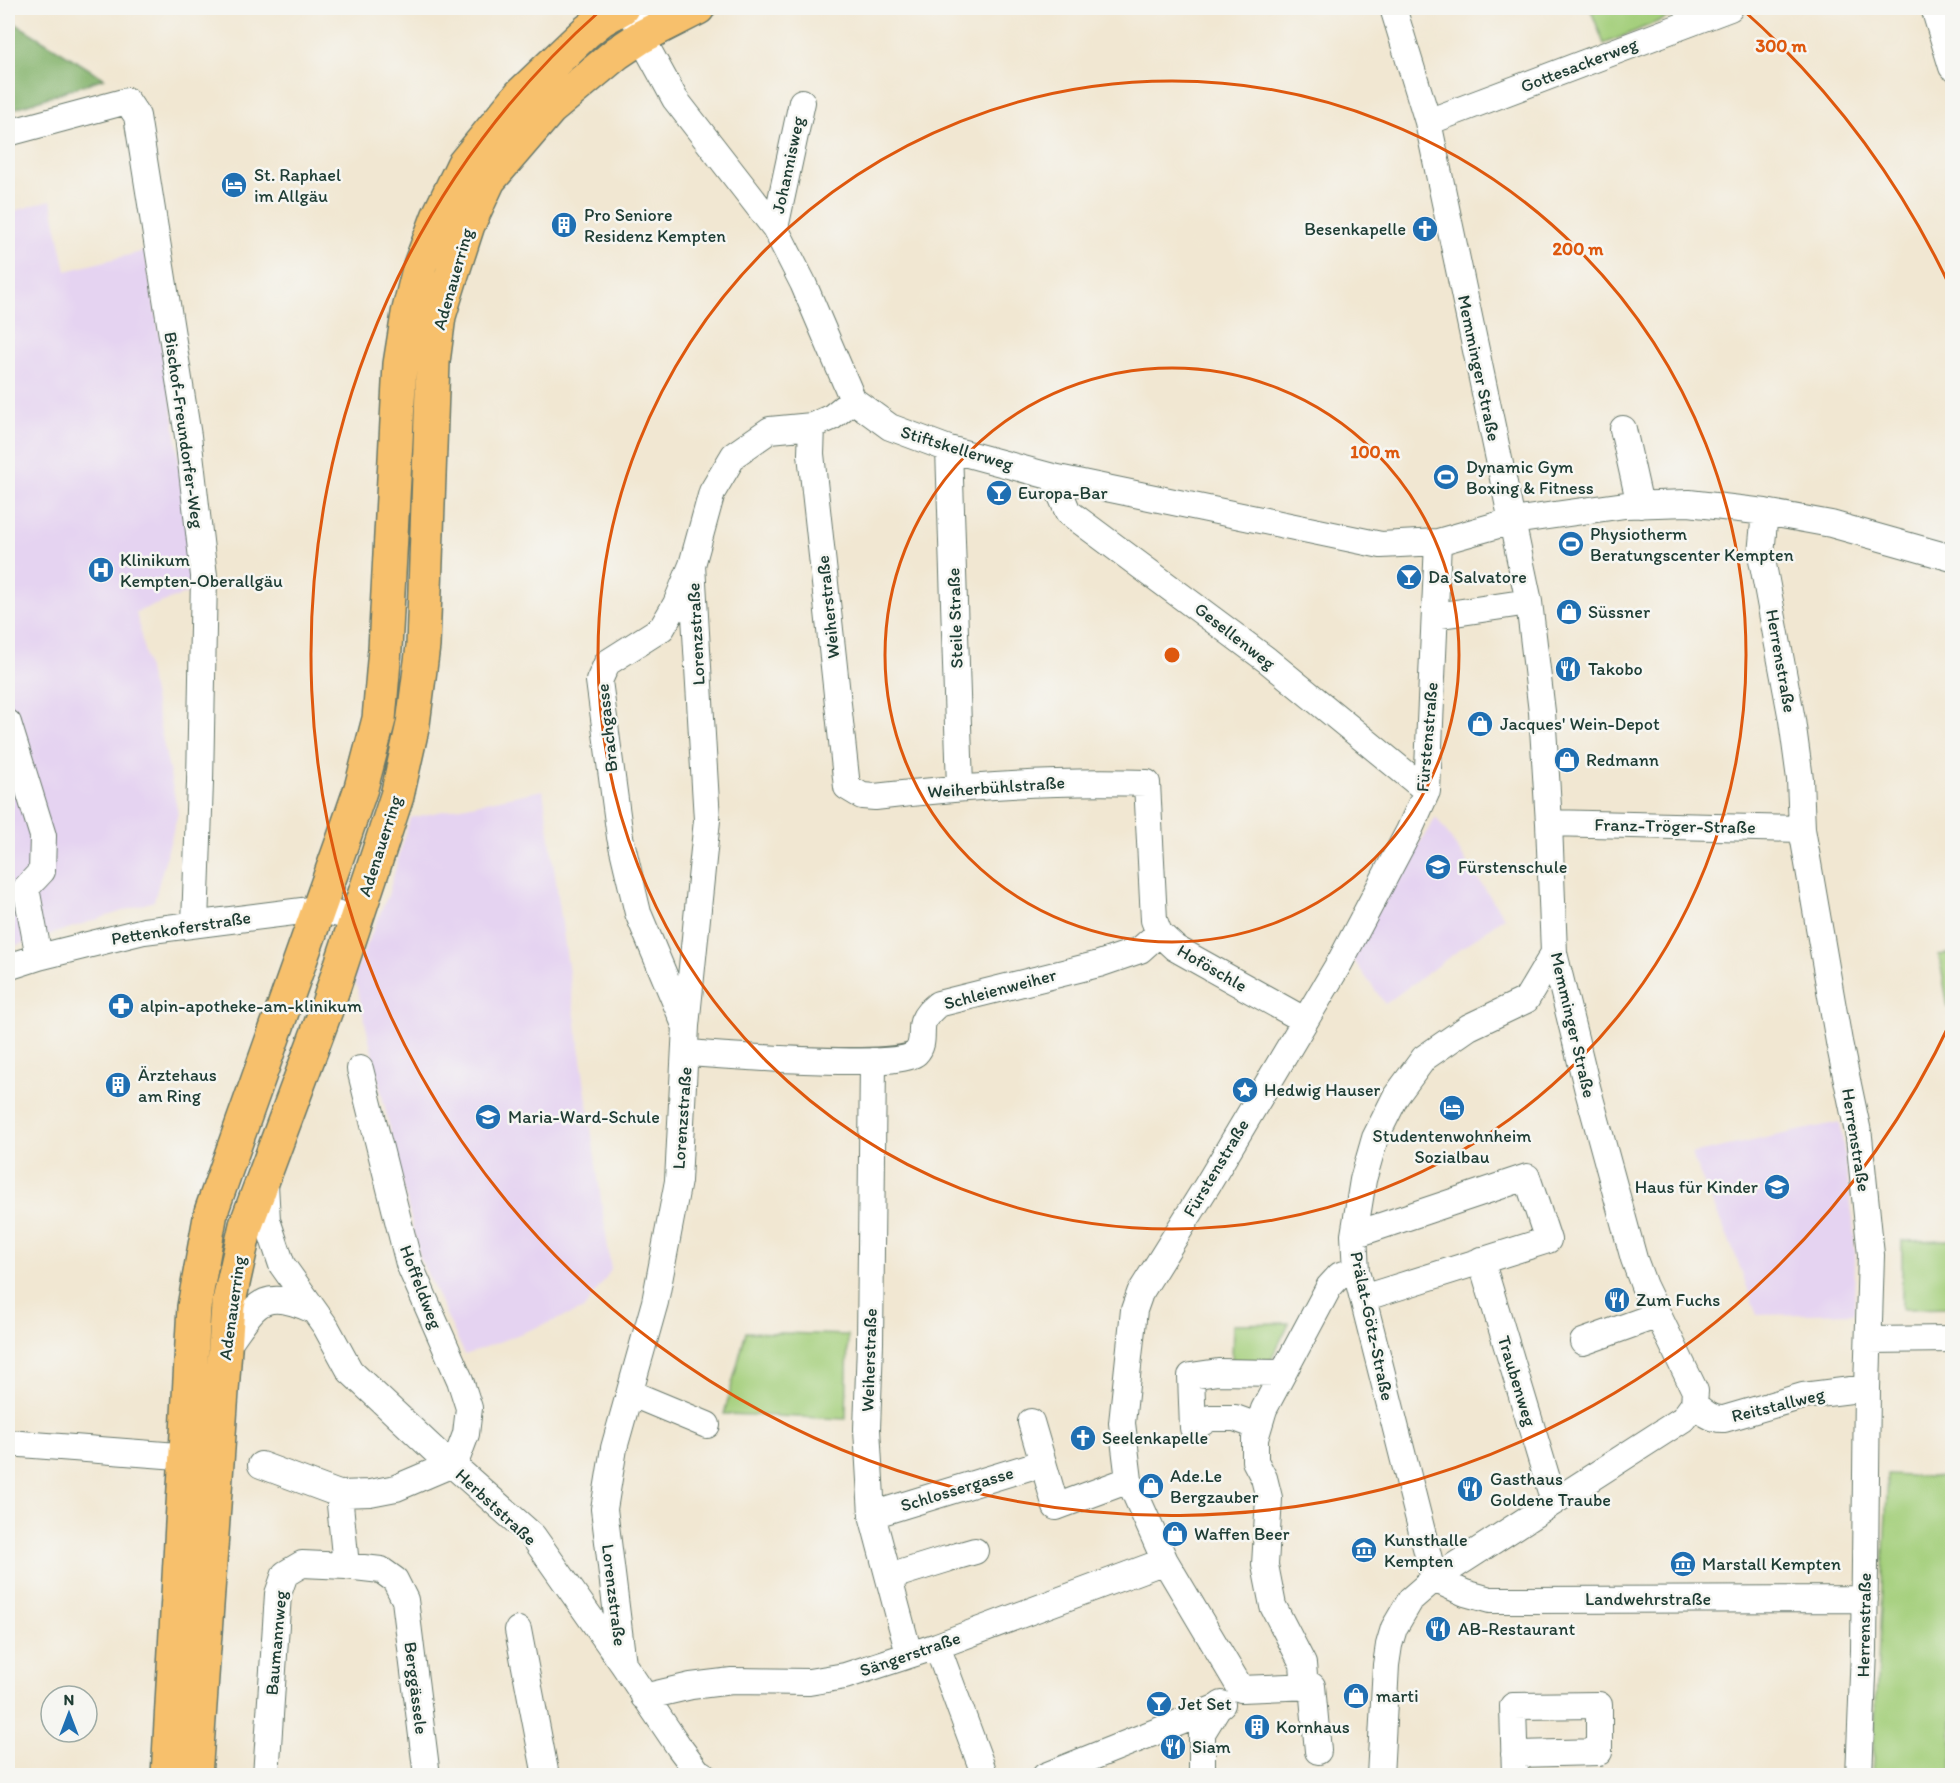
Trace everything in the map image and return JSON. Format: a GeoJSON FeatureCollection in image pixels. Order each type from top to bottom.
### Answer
{"type":"FeatureCollection","features":[{"type":"Feature","properties":{"kind":"main road","name":"Adenauerring"},"geometry":{"type":"LineString","coordinates":[[195,1776],[201,1457],[194,1307],[211,1212],[358,797],[379,719],[386,649],[400,364],[408,314],[420,265],[438,217],[463,165],[520,95],[586,32],[622,8]]}},
{"type":"Feature","properties":{"kind":"main road","name":"Adenauerring"},"geometry":{"type":"LineString","coordinates":[[168,1776],[201,1457],[225,1348],[228,1306],[246,1225],[326,1010],[398,796],[413,724],[423,646],[433,362],[439,316],[461,244],[489,180],[550,109],[609,60],[636,22],[698,8]]}},
{"type":"Feature","properties":{"kind":"street","name":"Memminger Straße"},"geometry":{"type":"LineString","coordinates":[[1394,8],[1428,122],[1529,602],[1542,712],[1554,953],[1634,1259],[1695,1391],[1694,1404]]}},
{"type":"Feature","properties":{"kind":"street","name":"Gottesackerweg"},"geometry":{"type":"LineString","coordinates":[[1428,122],[1730,8]]}},
{"type":"Feature","properties":{"kind":"street"},"geometry":{"type":"LineString","coordinates":[[1934,8],[1953,67]]}},
{"type":"Feature","properties":{"kind":"street"},"geometry":{"type":"LineString","coordinates":[[636,22],[675,99],[775,228],[803,283],[853,400]]}},
{"type":"Feature","properties":{"kind":"street","name":"Bischof-Freundorfer-Weg"},"geometry":{"type":"LineString","coordinates":[[8,133],[127,101],[137,116],[188,436],[204,576],[201,771],[195,924]]}},
{"type":"Feature","properties":{"kind":"street","name":"Johannisweg"},"geometry":{"type":"LineString","coordinates":[[775,228],[802,102]]}},
{"type":"Feature","properties":{"kind":"street","name":"Stiftskellerweg"},"geometry":{"type":"LineString","coordinates":[[853,400],[890,427],[949,449],[1053,477],[1381,545],[1438,542],[1512,520],[1625,505],[1689,503],[1765,512],[1831,524],[1953,558]]}},
{"type":"Feature","properties":{"kind":"street","name":"Brachgasse"},"geometry":{"type":"LineString","coordinates":[[686,1026],[638,913],[620,837],[600,681],[607,663],[662,628],[692,565],[712,492],[734,455],[770,430],[812,426],[832,417],[853,400]]}},
{"type":"Feature","properties":{"kind":"street","name":"Weiherstraße"},"geometry":{"type":"LineString","coordinates":[[812,426],[811,454],[847,787]]}},
{"type":"Feature","properties":{"kind":"street"},"geometry":{"type":"LineString","coordinates":[[1623,429],[1640,505]]}},
{"type":"Feature","properties":{"kind":"street","name":"Steile Straße"},"geometry":{"type":"LineString","coordinates":[[949,449],[960,787]]}},
{"type":"Feature","properties":{"kind":"street","name":"Gesellenweg"},"geometry":{"type":"LineString","coordinates":[[1053,477],[1068,512],[1267,660],[1427,791]]}},
{"type":"Feature","properties":{"kind":"street","name":"Herrenstraße"},"geometry":{"type":"LineString","coordinates":[[1765,512],[1761,554],[1792,720],[1800,779],[1802,829],[1858,1137],[1871,1255],[1865,1599],[1859,1776]]}},
{"type":"Feature","properties":{"kind":"street","name":"Fürstenstraße"},"geometry":{"type":"LineString","coordinates":[[1241,1689],[1165,1561],[1129,1480],[1122,1423],[1134,1310],[1140,1293],[1208,1184],[1361,923],[1427,791],[1438,542]]}},
{"type":"Feature","properties":{"kind":"street","name":"Lorenzstraße"},"geometry":{"type":"LineString","coordinates":[[623,1664],[604,1509],[614,1448],[656,1302],[678,1181],[686,1026],[707,820],[692,565]]}},
{"type":"Feature","properties":{"kind":"street"},"geometry":{"type":"LineString","coordinates":[[1435,616],[1529,602]]}},
{"type":"Feature","properties":{"kind":"street"},"geometry":{"type":"LineString","coordinates":[[8,723],[43,836],[42,871],[26,888],[39,957]]}},
{"type":"Feature","properties":{"kind":"street","name":"Weiherbühlstraße"},"geometry":{"type":"LineString","coordinates":[[847,787],[862,796],[874,797],[960,787],[1045,782],[1147,783]]}},
{"type":"Feature","properties":{"kind":"street","name":"Hoföschle"},"geometry":{"type":"LineString","coordinates":[[1147,783],[1154,920],[1160,933],[1175,948],[1304,1020]]}},
{"type":"Feature","properties":{"kind":"street","name":"Franz-Tröger-Straße"},"geometry":{"type":"LineString","coordinates":[[1549,824],[1802,829]]}},
{"type":"Feature","properties":{"kind":"street","name":"Pettenkoferstraße"},"geometry":{"type":"LineString","coordinates":[[8,967],[135,933],[195,924],[318,909],[356,918]]}},
{"type":"Feature","properties":{"kind":"street","name":"Schleienweiher"},"geometry":{"type":"LineString","coordinates":[[686,1053],[873,1061],[908,1058],[922,1044],[923,1023],[928,1013],[938,1004],[1099,964],[1140,950],[1160,933]]}},
{"type":"Feature","properties":{"kind":"street"},"geometry":{"type":"LineString","coordinates":[[1554,953],[1526,1000],[1559,1009],[1572,1024]]}},
{"type":"Feature","properties":{"kind":"street","name":"Prälat-Götz-Straße"},"geometry":{"type":"LineString","coordinates":[[1434,1579],[1356,1271],[1354,1235],[1363,1180],[1376,1138],[1396,1096],[1424,1058],[1469,1028],[1526,1000]]}},
{"type":"Feature","properties":{"kind":"street","name":"Weiherstraße"},"geometry":{"type":"LineString","coordinates":[[873,1061],[867,1429],[872,1515],[909,1654]]}},
{"type":"Feature","properties":{"kind":"street","name":"Hoffeldweg"},"geometry":{"type":"LineString","coordinates":[[360,1069],[409,1264],[460,1380],[469,1408],[466,1434],[452,1466]]}},
{"type":"Feature","properties":{"kind":"street","name":"Herbststraße"},"geometry":{"type":"LineString","coordinates":[[264,1175],[267,1220],[282,1265],[350,1371],[452,1466],[533,1536],[697,1771],[705,1776]]}},
{"type":"Feature","properties":{"kind":"street"},"geometry":{"type":"LineString","coordinates":[[1354,1235],[1527,1178],[1548,1240],[1363,1298]]}},
{"type":"Feature","properties":{"kind":"street","name":"Traubenweg"},"geometry":{"type":"LineString","coordinates":[[1481,1260],[1554,1502]]}},
{"type":"Feature","properties":{"kind":"street"},"geometry":{"type":"LineString","coordinates":[[1305,1688],[1303,1664],[1273,1606],[1264,1565],[1269,1498],[1264,1478],[1255,1461],[1255,1439],[1257,1426],[1329,1287],[1340,1275],[1356,1271]]}},
{"type":"Feature","properties":{"kind":"street"},"geometry":{"type":"LineString","coordinates":[[225,1348],[260,1304],[273,1298],[290,1300],[313,1310]]}},
{"type":"Feature","properties":{"kind":"street"},"geometry":{"type":"LineString","coordinates":[[1583,1342],[1658,1315]]}},
{"type":"Feature","properties":{"kind":"street"},"geometry":{"type":"LineString","coordinates":[[1869,1340],[1953,1339]]}},
{"type":"Feature","properties":{"kind":"street"},"geometry":{"type":"LineString","coordinates":[[1257,1426],[1235,1419],[1210,1419],[1193,1428],[1191,1376],[1218,1372],[1283,1373]]}},
{"type":"Feature","properties":{"kind":"street","name":"Reitstallweg"},"geometry":{"type":"LineString","coordinates":[[1694,1404],[1711,1417],[1724,1419],[1803,1396],[1867,1388]]}},
{"type":"Feature","properties":{"kind":"street"},"geometry":{"type":"LineString","coordinates":[[630,1393],[707,1425]]}},
{"type":"Feature","properties":{"kind":"street"},"geometry":{"type":"LineString","coordinates":[[1380,1776],[1389,1645],[1394,1628],[1411,1599],[1434,1579],[1683,1419],[1694,1404]]}},
{"type":"Feature","properties":{"kind":"street"},"geometry":{"type":"LineString","coordinates":[[1031,1422],[1056,1507],[1129,1480]]}},
{"type":"Feature","properties":{"kind":"street"},"geometry":{"type":"LineString","coordinates":[[8,1443],[201,1457]]}},
{"type":"Feature","properties":{"kind":"street","name":"Schlossergasse"},"geometry":{"type":"LineString","coordinates":[[872,1515],[1042,1463]]}},
{"type":"Feature","properties":{"kind":"street"},"geometry":{"type":"LineString","coordinates":[[261,1465],[339,1494],[370,1494],[396,1488],[452,1466]]}},
{"type":"Feature","properties":{"kind":"street"},"geometry":{"type":"LineString","coordinates":[[339,1494],[346,1566]]}},
{"type":"Feature","properties":{"kind":"street"},"geometry":{"type":"LineString","coordinates":[[889,1577],[959,1556]]}},
{"type":"Feature","properties":{"kind":"street","name":"Sängerstraße"},"geometry":{"type":"LineString","coordinates":[[644,1697],[691,1686],[732,1681],[809,1682],[845,1676],[937,1646],[1165,1561]]}},
{"type":"Feature","properties":{"kind":"street","name":"Baumannweg"},"geometry":{"type":"LineString","coordinates":[[266,1776],[278,1594],[285,1574],[302,1564],[381,1570],[395,1580],[405,1600]]}},
{"type":"Feature","properties":{"kind":"street","name":"Landwehrstraße"},"geometry":{"type":"LineString","coordinates":[[1434,1579],[1465,1593],[1490,1600],[1865,1599]]}},
{"type":"Feature","properties":{"kind":"street","name":"Berggässele"},"geometry":{"type":"LineString","coordinates":[[405,1600],[427,1776]]}},
{"type":"Feature","properties":{"kind":"street"},"geometry":{"type":"LineString","coordinates":[[518,1630],[546,1776]]}},
{"type":"Feature","properties":{"kind":"street"},"geometry":{"type":"LineString","coordinates":[[937,1646],[985,1776]]}},
{"type":"Feature","properties":{"kind":"street"},"geometry":{"type":"LineString","coordinates":[[1045,1776],[1218,1707],[1241,1689],[1312,1686],[1318,1751]]}},
{"type":"Feature","properties":{"kind":"street"},"geometry":{"type":"LineString","coordinates":[[1202,1776],[1202,1733],[1218,1707]]}},
{"type":"Feature","properties":{"kind":"shaded area","name":"Klinikum Kempten-Oberallgäu"},"geometry":{"type":"Polygon","coordinates":[[[51,200],[66,271],[145,251],[171,398],[196,590],[136,612],[178,813],[154,901],[8,948],[8,213],[51,200]]]}},
{"type":"Feature","properties":{"kind":"shaded area","name":"Maria-Ward-Schule"},"geometry":{"type":"Polygon","coordinates":[[[543,790],[611,1270],[584,1309],[465,1355],[420,1258],[354,975],[388,895],[410,818],[543,790]]]}},
{"type":"Feature","properties":{"kind":"shaded area","name":"Fürstenschule"},"geometry":{"type":"Polygon","coordinates":[[[1436,817],[1504,917],[1385,1004],[1350,955],[1436,817]]]}},
{"type":"Feature","properties":{"kind":"shaded area","name":"Haus für Kinder"},"geometry":{"type":"Polygon","coordinates":[[[1840,1122],[1853,1220],[1854,1313],[1757,1315],[1737,1259],[1691,1154],[1840,1122]]]}},
{"type":"Feature","properties":{"kind":"green space"},"geometry":{"type":"Polygon","coordinates":[[[1590,8],[1691,8],[1604,44],[1590,8]]]}},
{"type":"Feature","properties":{"kind":"green space"},"geometry":{"type":"Polygon","coordinates":[[[8,19],[104,78],[8,111],[8,19]]]}},
{"type":"Feature","properties":{"kind":"green space"},"geometry":{"type":"Polygon","coordinates":[[[1952,953],[1952,1006],[1948,1007],[1939,955],[1952,953]]]}},
{"type":"Feature","properties":{"kind":"green space"},"geometry":{"type":"Polygon","coordinates":[[[1952,1240],[1952,1308],[1902,1309],[1902,1241],[1952,1240]]]}},
{"type":"Feature","properties":{"kind":"green space"},"geometry":{"type":"Polygon","coordinates":[[[1289,1323],[1270,1362],[1232,1361],[1233,1324],[1289,1323]]]}},
{"type":"Feature","properties":{"kind":"green space"},"geometry":{"type":"Polygon","coordinates":[[[746,1332],[848,1335],[846,1419],[724,1414],[746,1332]]]}},
{"type":"Feature","properties":{"kind":"green space"},"geometry":{"type":"Polygon","coordinates":[[[1888,1475],[1952,1478],[1952,1775],[1872,1775],[1888,1475]]]}},
{"type":"Feature","properties":{"kind":"place","name":"St. Raphael im Allgäu"},"geometry":{"type":"Point","coordinates":[234,185]}},
{"type":"Feature","properties":{"kind":"place","name":"Pro Seniore Residenz Kempten"},"geometry":{"type":"Point","coordinates":[564,225]}},
{"type":"Feature","properties":{"kind":"place","name":"Besenkapelle"},"geometry":{"type":"Point","coordinates":[1425,229]}},
{"type":"Feature","properties":{"kind":"place","name":"Dynamic Gym Boxing & Fitness"},"geometry":{"type":"Point","coordinates":[1446,477]}},
{"type":"Feature","properties":{"kind":"place","name":"Europa-Bar"},"geometry":{"type":"Point","coordinates":[999,493]}},
{"type":"Feature","properties":{"kind":"place","name":"Physiotherm Beratungscenter Kempten"},"geometry":{"type":"Point","coordinates":[1571,544]}},
{"type":"Feature","properties":{"kind":"place","name":"Klinikum Kempten-Oberallgäu"},"geometry":{"type":"Point","coordinates":[101,570]}},
{"type":"Feature","properties":{"kind":"place","name":"Da Salvatore"},"geometry":{"type":"Point","coordinates":[1409,577]}},
{"type":"Feature","properties":{"kind":"place","name":"Süssner"},"geometry":{"type":"Point","coordinates":[1569,612]}},
{"type":"Feature","properties":{"kind":"place","name":"Takobo"},"geometry":{"type":"Point","coordinates":[1568,669]}},
{"type":"Feature","properties":{"kind":"place","name":"Jacques' Wein-Depot"},"geometry":{"type":"Point","coordinates":[1480,724]}},
{"type":"Feature","properties":{"kind":"place","name":"Redmann"},"geometry":{"type":"Point","coordinates":[1567,760]}},
{"type":"Feature","properties":{"kind":"place","name":"Fürstenschule"},"geometry":{"type":"Point","coordinates":[1438,867]}},
{"type":"Feature","properties":{"kind":"place","name":"alpin-apotheke-am-klinikum"},"geometry":{"type":"Point","coordinates":[121,1006]}},
{"type":"Feature","properties":{"kind":"place","name":"Ärztehaus am Ring"},"geometry":{"type":"Point","coordinates":[118,1085]}},
{"type":"Feature","properties":{"kind":"place","name":"Hedwig Hauser"},"geometry":{"type":"Point","coordinates":[1245,1090]}},
{"type":"Feature","properties":{"kind":"place","name":"Studentenwohnheim Sozialbau"},"geometry":{"type":"Point","coordinates":[1452,1108]}},
{"type":"Feature","properties":{"kind":"place","name":"Maria-Ward-Schule"},"geometry":{"type":"Point","coordinates":[488,1117]}},
{"type":"Feature","properties":{"kind":"place","name":"Haus für Kinder"},"geometry":{"type":"Point","coordinates":[1777,1187]}},
{"type":"Feature","properties":{"kind":"place","name":"Zum Fuchs"},"geometry":{"type":"Point","coordinates":[1617,1300]}},
{"type":"Feature","properties":{"kind":"place","name":"Seelenkapelle"},"geometry":{"type":"Point","coordinates":[1083,1438]}},
{"type":"Feature","properties":{"kind":"place","name":"Ade.Le Bergzauber"},"geometry":{"type":"Point","coordinates":[1151,1486]}},
{"type":"Feature","properties":{"kind":"place","name":"Gasthaus Goldene Traube"},"geometry":{"type":"Point","coordinates":[1470,1489]}},
{"type":"Feature","properties":{"kind":"place","name":"Waffen Beer"},"geometry":{"type":"Point","coordinates":[1175,1534]}},
{"type":"Feature","properties":{"kind":"place","name":"Kunsthalle Kempten"},"geometry":{"type":"Point","coordinates":[1364,1550]}},
{"type":"Feature","properties":{"kind":"place","name":"Marstall Kempten"},"geometry":{"type":"Point","coordinates":[1683,1564]}},
{"type":"Feature","properties":{"kind":"place","name":"AB-Restaurant"},"geometry":{"type":"Point","coordinates":[1438,1629]}},
{"type":"Feature","properties":{"kind":"place","name":"marti"},"geometry":{"type":"Point","coordinates":[1356,1696]}},
{"type":"Feature","properties":{"kind":"place","name":"Jet Set"},"geometry":{"type":"Point","coordinates":[1159,1704]}},
{"type":"Feature","properties":{"kind":"place","name":"Kornhaus"},"geometry":{"type":"Point","coordinates":[1257,1727]}},
{"type":"Feature","properties":{"kind":"place","name":"Siam"},"geometry":{"type":"Point","coordinates":[1173,1747]}}]}
